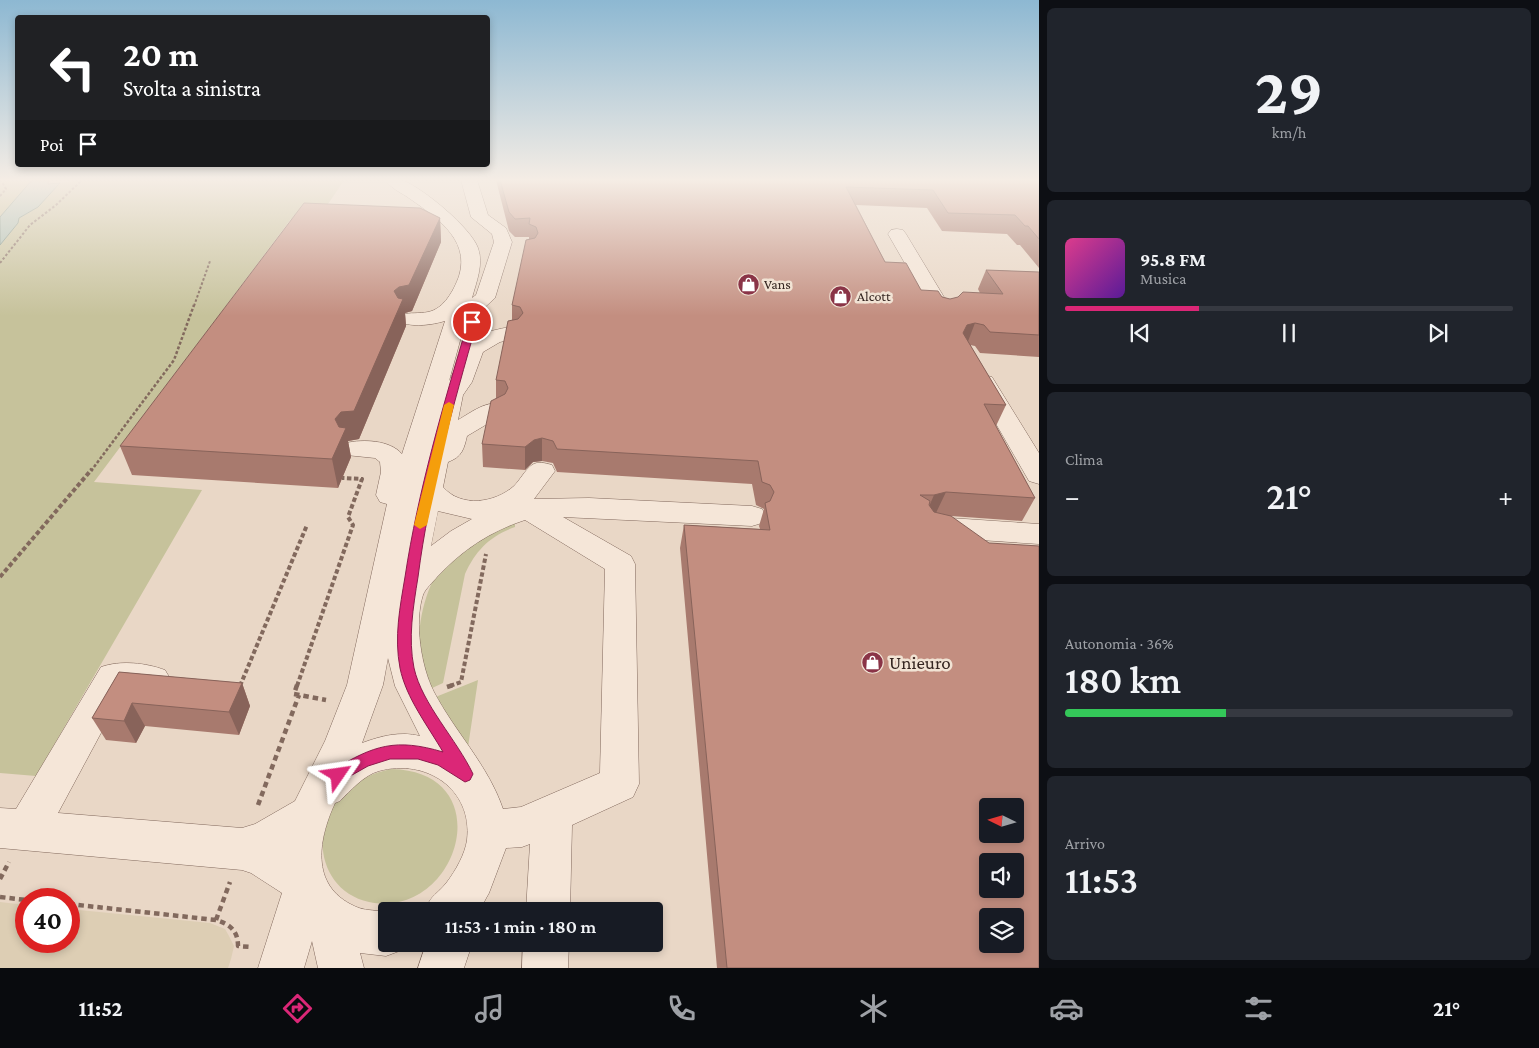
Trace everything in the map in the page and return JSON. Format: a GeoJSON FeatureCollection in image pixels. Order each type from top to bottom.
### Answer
{"type":"FeatureCollection","features":[{"type":"Feature","properties":{"kind":"street"},"geometry":{"type":"LineString","coordinates":[[341,968],[300,854],[302,834],[342,746],[365,685],[391,547],[403,495],[470,271],[469,249],[458,231],[451,225]]}},
{"type":"Feature","properties":{"kind":"street"},"geometry":{"type":"LineString","coordinates":[[460,902],[487,843],[486,817],[478,794],[419,698],[408,670],[404,647],[408,592],[429,487],[452,392],[488,270],[490,254],[477,225]]}},
{"type":"Feature","properties":{"kind":"street"},"geometry":{"type":"LineString","coordinates":[[477,304],[485,298],[511,246],[500,232],[483,225]]}},
{"type":"Feature","properties":{"kind":"street"},"geometry":{"type":"LineString","coordinates":[[897,234],[943,312]]}},
{"type":"Feature","properties":{"kind":"street"},"geometry":{"type":"LineString","coordinates":[[409,319],[431,318],[448,312],[458,299],[470,271]]}},
{"type":"Feature","properties":{"kind":"street"},"geometry":{"type":"LineString","coordinates":[[452,392],[461,383],[473,348],[488,338],[510,333]]}},
{"type":"Feature","properties":{"kind":"street"},"geometry":{"type":"LineString","coordinates":[[972,361],[1039,475]]}},
{"type":"Feature","properties":{"kind":"street"},"geometry":{"type":"LineString","coordinates":[[436,459],[450,450],[456,432],[495,409]]}},
{"type":"Feature","properties":{"kind":"street"},"geometry":{"type":"LineString","coordinates":[[355,449],[377,450],[394,460],[395,477],[383,520],[391,547]]}},
{"type":"Feature","properties":{"kind":"street"},"geometry":{"type":"LineString","coordinates":[[492,510],[516,500],[525,493],[542,471]]}},
{"type":"Feature","properties":{"kind":"street"},"geometry":{"type":"LineString","coordinates":[[429,487],[439,500],[450,505],[492,510],[562,507],[608,508],[752,516]]}},
{"type":"Feature","properties":{"kind":"street"},"geometry":{"type":"LineString","coordinates":[[408,592],[426,568],[462,536],[485,524],[528,509]]}},
{"type":"Feature","properties":{"kind":"street"},"geometry":{"type":"LineString","coordinates":[[487,830],[522,827],[619,784],[620,564],[528,509]]}},
{"type":"Feature","properties":{"kind":"street"},"geometry":{"type":"LineString","coordinates":[[935,527],[1039,534]]}},
{"type":"Feature","properties":{"kind":"street"},"geometry":{"type":"LineString","coordinates":[[188,682],[114,677],[13,829],[243,847],[263,856],[356,930],[378,933]]}},
{"type":"Feature","properties":{"kind":"street"},"geometry":{"type":"LineString","coordinates":[[243,847],[266,840],[314,806],[338,775],[364,760],[390,752],[418,752],[443,759],[465,774]]}},
{"type":"Feature","properties":{"kind":"street"},"geometry":{"type":"LineString","coordinates":[[548,902],[552,814]]}},
{"type":"Feature","properties":{"kind":"street"},"geometry":{"type":"LineString","coordinates":[[284,959],[317,900]]}},
{"type":"Feature","properties":{"kind":"street"},"geometry":{"type":"LineString","coordinates":[[441,968],[446,952]]}},
{"type":"Feature","properties":{"kind":"street"},"geometry":{"type":"LineString","coordinates":[[545,968],[546,952]]}},
{"type":"Feature","properties":{"kind":"path"},"geometry":{"type":"LineString","coordinates":[[0,263],[30,225]]}},
{"type":"Feature","properties":{"kind":"path"},"geometry":{"type":"LineString","coordinates":[[0,577],[91,470],[174,360],[210,261]]}},
{"type":"Feature","properties":{"kind":"path"},"geometry":{"type":"LineString","coordinates":[[333,702],[294,694],[326,597],[353,525],[348,517],[362,479],[342,478]]}},
{"type":"Feature","properties":{"kind":"path"},"geometry":{"type":"LineString","coordinates":[[239,686],[307,525]]}},
{"type":"Feature","properties":{"kind":"path"},"geometry":{"type":"LineString","coordinates":[[440,690],[461,682],[487,552]]}},
{"type":"Feature","properties":{"kind":"path"},"geometry":{"type":"LineString","coordinates":[[216,920],[299,695]]}},
{"type":"Feature","properties":{"kind":"path"},"geometry":{"type":"LineString","coordinates":[[0,897],[15,899]]}},
{"type":"Feature","properties":{"kind":"path"},"geometry":{"type":"LineString","coordinates":[[80,905],[216,920],[229,924],[235,930],[239,938],[238,946],[284,959]]}},
{"type":"Feature","properties":{"kind":"shaded area"},"geometry":{"type":"Polygon","coordinates":[[[0,225],[16,225],[0,245],[0,225]]]}},
{"type":"Feature","properties":{"kind":"shaded area"},"geometry":{"type":"Polygon","coordinates":[[[16,225],[286,225],[94,482],[202,490],[36,776],[0,773],[0,245],[16,225]]]}},
{"type":"Feature","properties":{"kind":"shaded area"},"geometry":{"type":"Polygon","coordinates":[[[515,522],[515,527],[491,539],[469,565],[465,574],[443,683],[430,689],[423,679],[421,672],[419,642],[423,610],[433,580],[441,567],[455,552],[515,522]]]}},
{"type":"Feature","properties":{"kind":"shaded area"},"geometry":{"type":"Polygon","coordinates":[[[478,680],[468,747],[433,698],[478,680]]]}},
{"type":"Feature","properties":{"kind":"shaded area"},"geometry":{"type":"Polygon","coordinates":[[[392,769],[426,776],[447,794],[457,817],[456,843],[445,869],[426,889],[400,902],[369,902],[353,896],[331,876],[325,862],[323,832],[327,817],[335,802],[362,780],[379,772],[392,769]]]}},
{"type":"Feature","properties":{"kind":"shaded area"},"geometry":{"type":"Polygon","coordinates":[[[0,902],[15,904],[15,953],[80,953],[80,910],[210,923],[225,929],[234,946],[228,968],[0,968],[0,902]]]}},
{"type":"Feature","properties":{"kind":"building"},"geometry":{"type":"Polygon","coordinates":[[[287,225],[437,225],[409,285],[399,287],[394,291],[398,298],[403,299],[354,411],[341,412],[335,419],[339,427],[346,428],[332,459],[120,446],[287,225]]]}},
{"type":"Feature","properties":{"kind":"building"},"geometry":{"type":"Polygon","coordinates":[[[532,225],[866,225],[885,262],[906,263],[921,290],[938,291],[942,297],[950,299],[958,297],[963,292],[1003,294],[986,270],[1039,272],[1039,335],[990,332],[984,325],[975,323],[967,325],[963,333],[1006,405],[984,404],[1035,498],[946,492],[934,495],[920,495],[930,501],[929,505],[934,512],[951,516],[989,543],[1039,546],[1039,968],[727,968],[684,525],[770,530],[765,503],[770,501],[774,492],[770,485],[762,482],[758,461],[557,449],[553,441],[542,438],[534,440],[525,447],[482,444],[491,401],[505,394],[508,388],[505,381],[496,380],[508,321],[518,319],[523,313],[520,307],[512,305],[526,240],[535,238],[538,233],[536,227],[532,225]]]}},
{"type":"Feature","properties":{"kind":"building"},"geometry":{"type":"Polygon","coordinates":[[[1024,225],[1039,225],[1039,239],[1028,226],[1024,225]]]}},
{"type":"Feature","properties":{"kind":"building"},"geometry":{"type":"Polygon","coordinates":[[[119,672],[242,683],[229,712],[132,703],[124,721],[92,718],[119,672]]]}},
{"type":"Feature","properties":{"kind":"slow traffic"},"geometry":{"type":"LineString","coordinates":[[420,525],[449,405]]}},
{"type":"Feature","properties":{"kind":"place","name":"Vans"},"geometry":{"type":"Point","coordinates":[748,284]}},
{"type":"Feature","properties":{"kind":"place","name":"Alcott"},"geometry":{"type":"Point","coordinates":[841,296]}},
{"type":"Feature","properties":{"kind":"place","name":"Unieuro"},"geometry":{"type":"Point","coordinates":[873,662]}},
{"type":"Feature","properties":{"kind":"route"},"geometry":{"type":"LineString","coordinates":[[338,775],[364,760],[390,752],[418,752],[443,759],[465,774],[444,742],[417,693],[408,670],[404,647],[404,623],[415,548],[452,392],[472,322]]}}]}
